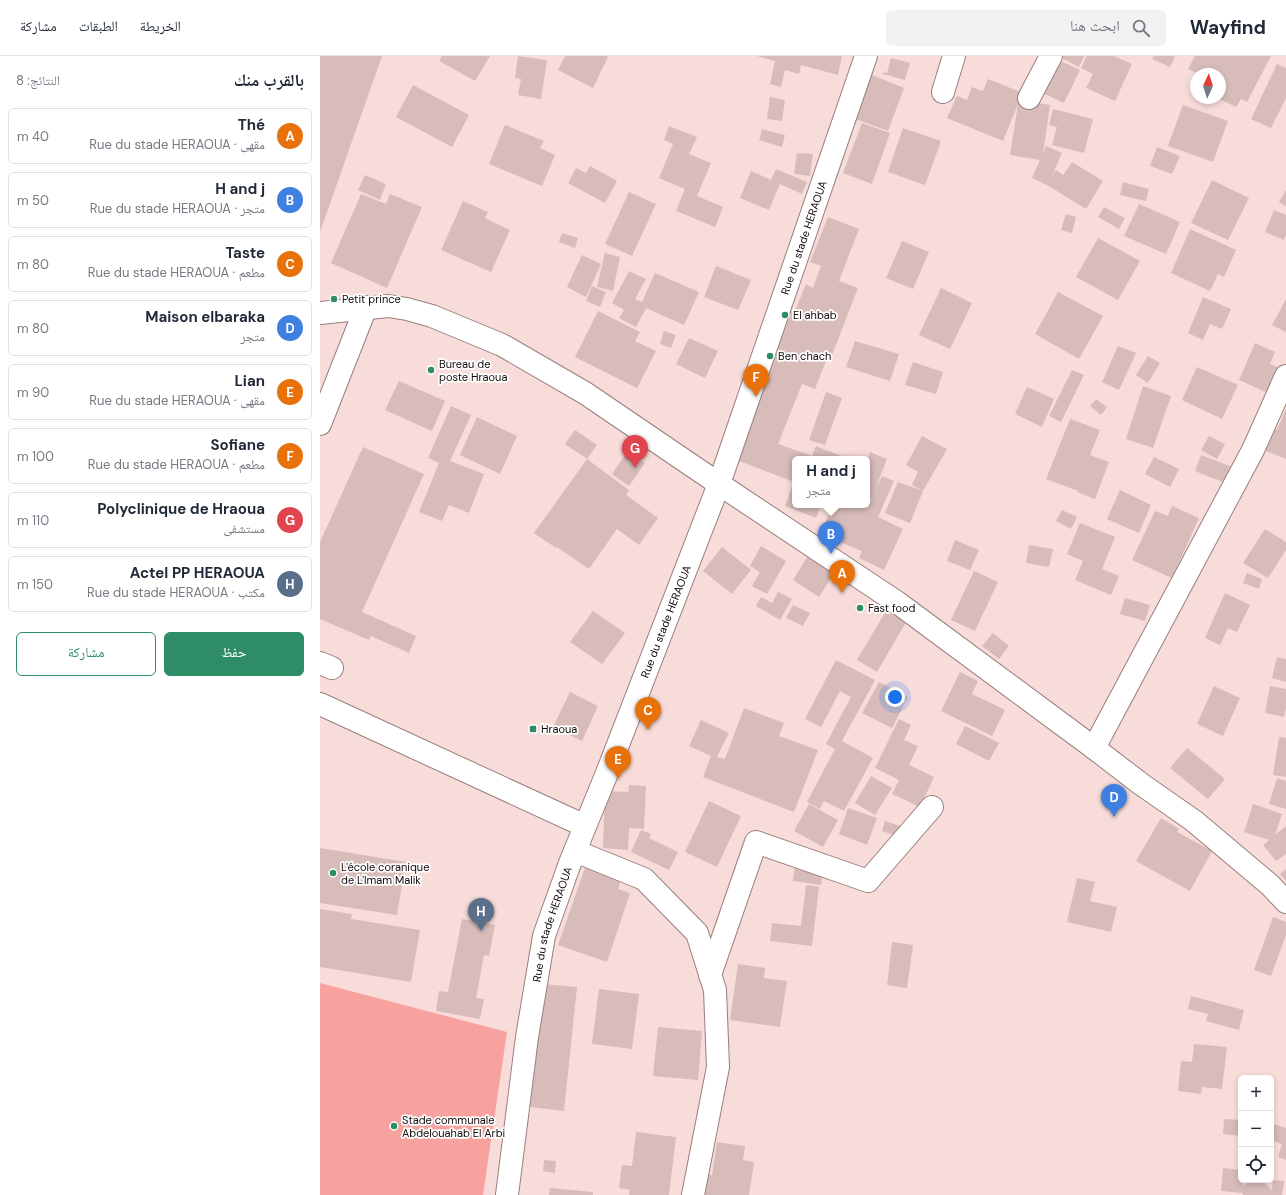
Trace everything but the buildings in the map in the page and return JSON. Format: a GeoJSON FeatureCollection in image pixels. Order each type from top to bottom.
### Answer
{"type":"FeatureCollection","features":[{"type":"Feature","properties":{"kind":"street","name":"Rue du stade HERAOUA"},"geometry":{"type":"LineString","coordinates":[[507,1195],[527,1037],[544,936],[575,851],[613,758],[719,484],[866,56]]}},
{"type":"Feature","properties":{"kind":"street"},"geometry":{"type":"LineString","coordinates":[[943,92],[954,56]]}},
{"type":"Feature","properties":{"kind":"street"},"geometry":{"type":"LineString","coordinates":[[1029,98],[1050,56]]}},
{"type":"Feature","properties":{"kind":"street"},"geometry":{"type":"LineString","coordinates":[[320,313],[388,306],[408,309],[432,316],[502,345],[585,393],[719,484],[898,602],[1141,784],[1194,821],[1270,885],[1286,902]]}},
{"type":"Feature","properties":{"kind":"street"},"geometry":{"type":"LineString","coordinates":[[320,424],[366,308]]}},
{"type":"Feature","properties":{"kind":"street"},"geometry":{"type":"LineString","coordinates":[[1094,748],[1253,450],[1286,376]]}},
{"type":"Feature","properties":{"kind":"street"},"geometry":{"type":"LineString","coordinates":[[320,704],[585,826]]}},
{"type":"Feature","properties":{"kind":"street"},"geometry":{"type":"LineString","coordinates":[[710,975],[756,842],[868,882],[932,806]]}},
{"type":"Feature","properties":{"kind":"street"},"geometry":{"type":"LineString","coordinates":[[575,851],[644,879],[697,933],[715,990],[718,1067],[692,1195]]}},
{"type":"Feature","properties":{"kind":"shaded area","name":"Stade communale Abdelouahab El Arbi"},"geometry":{"type":"Polygon","coordinates":[[[320,983],[507,1032],[483,1195],[320,1195],[320,983]]]}},
{"type":"Feature","properties":{"kind":"place","name":"Petit prince"},"geometry":{"type":"Point","coordinates":[334,299]}},
{"type":"Feature","properties":{"kind":"place","name":"El ahbab"},"geometry":{"type":"Point","coordinates":[785,315]}},
{"type":"Feature","properties":{"kind":"place","name":"Ben chach"},"geometry":{"type":"Point","coordinates":[770,356]}},
{"type":"Feature","properties":{"kind":"place","name":"Bureau de poste Hraoua"},"geometry":{"type":"Point","coordinates":[431,370]}},
{"type":"Feature","properties":{"kind":"place","name":"Sofiane"},"geometry":{"type":"Point","coordinates":[756,397]}},
{"type":"Feature","properties":{"kind":"place","name":"Polyclinique de Hraoua"},"geometry":{"type":"Point","coordinates":[635,468]}},
{"type":"Feature","properties":{"kind":"place","name":"H and j"},"geometry":{"type":"Point","coordinates":[831,554]}},
{"type":"Feature","properties":{"kind":"place","name":"Thé"},"geometry":{"type":"Point","coordinates":[842,593]}},
{"type":"Feature","properties":{"kind":"place","name":"Fast food"},"geometry":{"type":"Point","coordinates":[860,608]}},
{"type":"Feature","properties":{"kind":"place","name":"Hraoua"},"geometry":{"type":"Point","coordinates":[533,729]}},
{"type":"Feature","properties":{"kind":"place","name":"Taste"},"geometry":{"type":"Point","coordinates":[648,730]}},
{"type":"Feature","properties":{"kind":"place","name":"Lian"},"geometry":{"type":"Point","coordinates":[618,779]}},
{"type":"Feature","properties":{"kind":"place","name":"Maison elbaraka"},"geometry":{"type":"Point","coordinates":[1114,817]}},
{"type":"Feature","properties":{"kind":"place","name":"L'école coranique de L'Imam Malik"},"geometry":{"type":"Point","coordinates":[333,873]}},
{"type":"Feature","properties":{"kind":"place","name":"Actel PP HERAOUA"},"geometry":{"type":"Point","coordinates":[481,931]}},
{"type":"Feature","properties":{"kind":"place","name":"Stade communale Abdelouahab El Arbi"},"geometry":{"type":"Point","coordinates":[394,1126]}}]}
